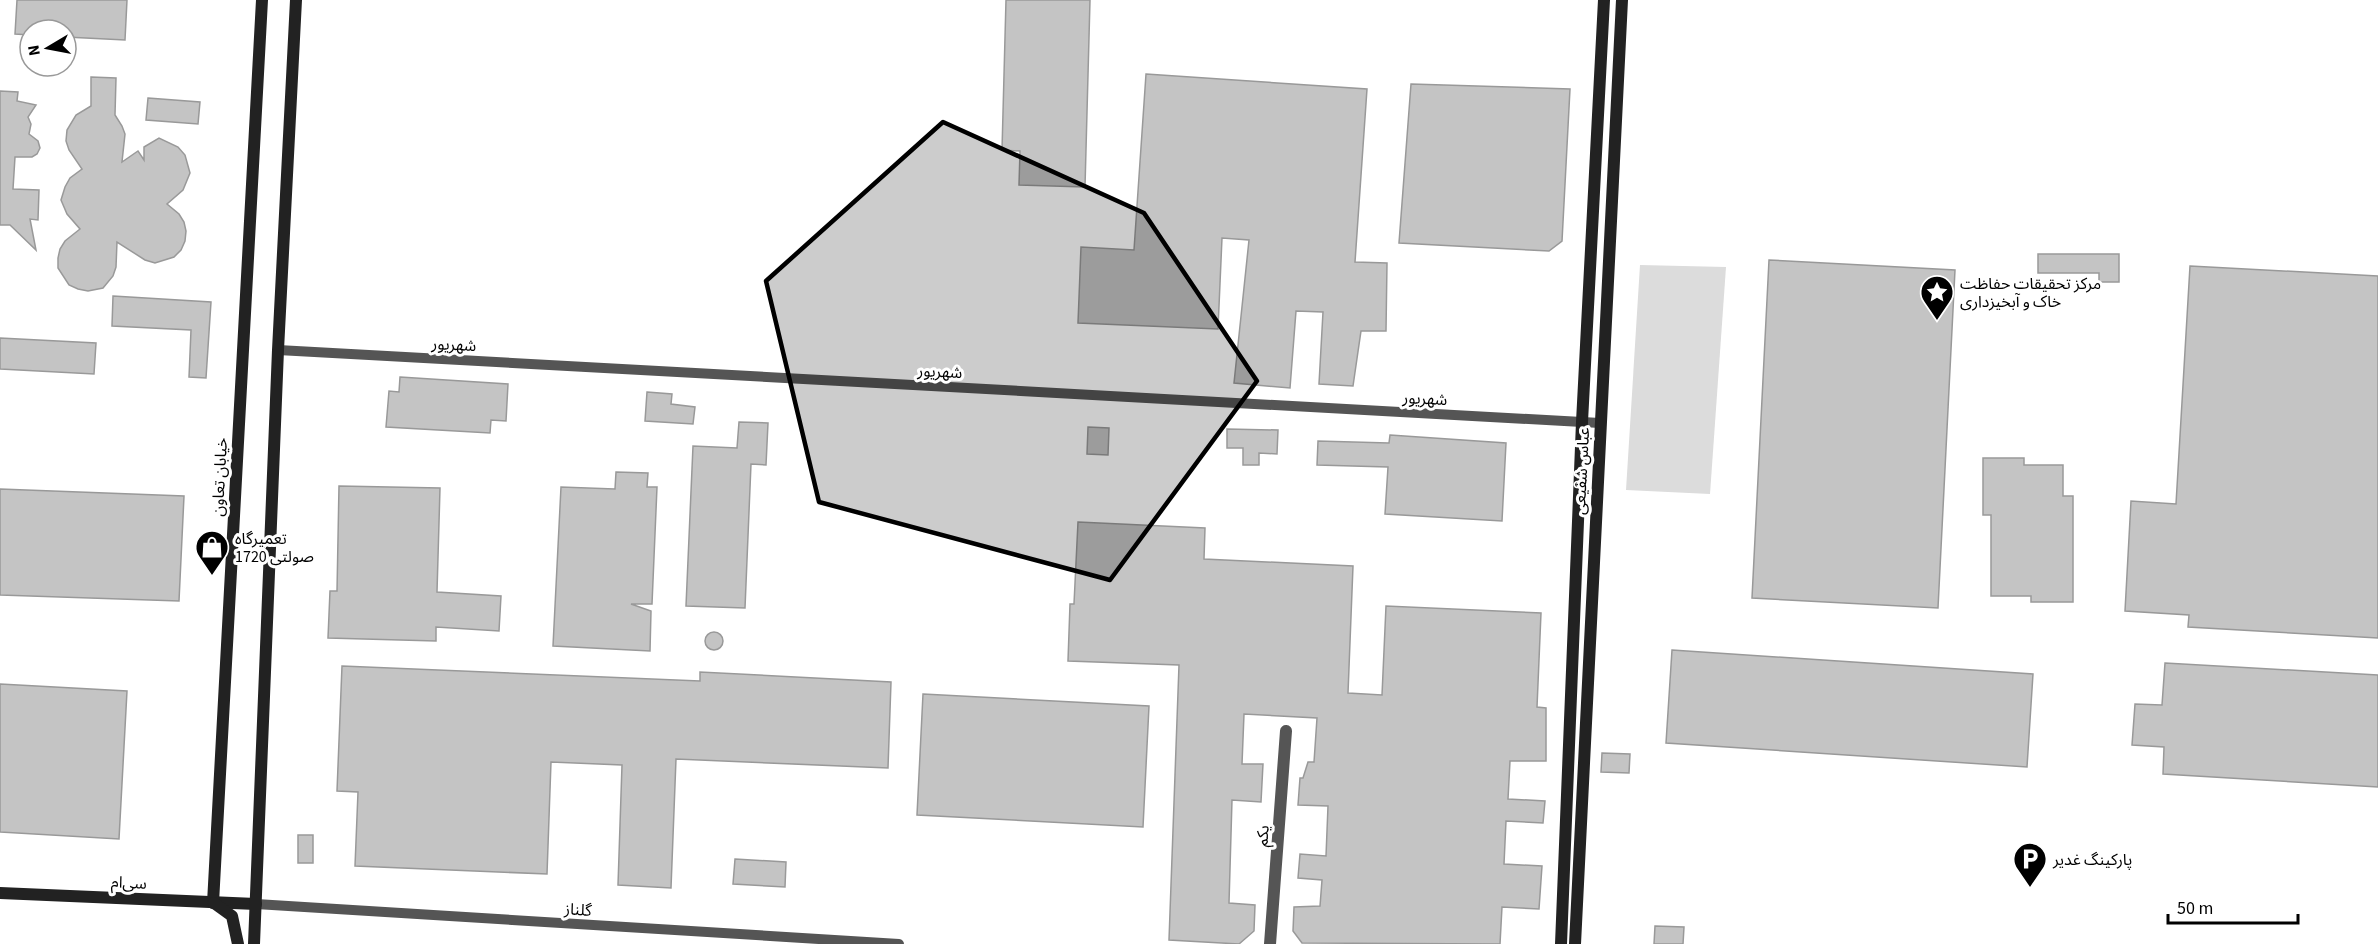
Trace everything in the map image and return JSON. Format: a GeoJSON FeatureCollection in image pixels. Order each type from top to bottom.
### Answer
{"type":"FeatureCollection","features":[{"type":"Feature","properties":{"kind":"street","name":"خیابان تعاون"},"geometry":{"type":"LineString","coordinates":[[213,903],[262,0]]}},
{"type":"Feature","properties":{"kind":"street"},"geometry":{"type":"LineString","coordinates":[[254,944],[278,350],[296,0]]}},
{"type":"Feature","properties":{"kind":"street","name":"عباس شفیعی"},"geometry":{"type":"LineString","coordinates":[[1560,944],[1582,422],[1604,0]]}},
{"type":"Feature","properties":{"kind":"street","name":"عباس شفیعی"},"geometry":{"type":"LineString","coordinates":[[1575,944],[1622,0]]}},
{"type":"Feature","properties":{"kind":"street","name":"یکم"},"geometry":{"type":"LineString","coordinates":[[1270,944],[1286,731]]}},
{"type":"Feature","properties":{"kind":"street","name":"سی‌ام"},"geometry":{"type":"LineString","coordinates":[[0,893],[256,904]]}},
{"type":"Feature","properties":{"kind":"street"},"geometry":{"type":"LineString","coordinates":[[213,903],[232,916],[238,944]]}},
{"type":"Feature","properties":{"kind":"lane","name":"شهریور"},"geometry":{"type":"LineString","coordinates":[[278,350],[1600,423]]}},
{"type":"Feature","properties":{"kind":"lane","name":"گلناز"},"geometry":{"type":"LineString","coordinates":[[256,904],[898,944]]}},
{"type":"Feature","properties":{"kind":"highlighted area"},"geometry":{"type":"Polygon","coordinates":[[[943,122],[1144,213],[1257,381],[1110,580],[819,502],[766,281],[943,122]]]}},
{"type":"Feature","properties":{"kind":"shaded area"},"geometry":{"type":"Polygon","coordinates":[[[1640,265],[1726,267],[1710,494],[1626,490],[1640,265]]]}},
{"type":"Feature","properties":{"kind":"building"},"geometry":{"type":"Polygon","coordinates":[[[17,0],[127,0],[125,40],[78,38],[78,18],[18,18],[18,34],[15,34],[17,0]]]}},
{"type":"Feature","properties":{"kind":"building"},"geometry":{"type":"Polygon","coordinates":[[[1006,0],[1090,0],[1085,187],[1019,185],[1020,151],[1002,150],[1006,0]]]}},
{"type":"Feature","properties":{"kind":"building"},"geometry":{"type":"Polygon","coordinates":[[[1146,74],[1367,89],[1355,262],[1387,263],[1386,331],[1361,331],[1353,386],[1319,384],[1323,312],[1296,311],[1290,388],[1234,383],[1249,240],[1222,238],[1218,329],[1078,323],[1081,247],[1134,250],[1146,74]]]}},
{"type":"Feature","properties":{"kind":"building"},"geometry":{"type":"Polygon","coordinates":[[[91,77],[116,78],[115,115],[125,134],[122,162],[138,151],[144,160],[144,147],[159,138],[178,147],[185,155],[190,173],[183,190],[167,204],[179,214],[184,222],[185,241],[181,250],[174,257],[155,263],[145,260],[117,242],[116,267],[113,276],[103,288],[88,291],[69,285],[58,268],[58,258],[65,241],[80,229],[67,214],[61,200],[70,178],[82,169],[69,150],[66,141],[67,130],[76,115],[91,106],[91,77]]]}},
{"type":"Feature","properties":{"kind":"building"},"geometry":{"type":"Polygon","coordinates":[[[1411,84],[1570,89],[1562,241],[1549,251],[1399,243],[1411,84]]]}},
{"type":"Feature","properties":{"kind":"building"},"geometry":{"type":"Polygon","coordinates":[[[0,91],[18,92],[17,101],[36,105],[28,117],[31,124],[29,134],[38,141],[40,148],[32,157],[15,157],[13,189],[39,190],[38,220],[30,219],[36,250],[10,225],[0,225],[0,91]]]}},
{"type":"Feature","properties":{"kind":"building"},"geometry":{"type":"Polygon","coordinates":[[[148,98],[200,102],[198,124],[146,120],[148,98]]]}},
{"type":"Feature","properties":{"kind":"building"},"geometry":{"type":"Polygon","coordinates":[[[2038,254],[2119,254],[2119,282],[2099,282],[2099,273],[2038,273],[2038,254]]]}},
{"type":"Feature","properties":{"kind":"building"},"geometry":{"type":"Polygon","coordinates":[[[1769,260],[1955,270],[1938,608],[1752,598],[1769,260]]]}},
{"type":"Feature","properties":{"kind":"building"},"geometry":{"type":"Polygon","coordinates":[[[2190,266],[2378,276],[2378,638],[2188,627],[2189,615],[2125,611],[2131,501],[2176,504],[2190,266]]]}},
{"type":"Feature","properties":{"kind":"building"},"geometry":{"type":"Polygon","coordinates":[[[113,296],[211,302],[206,378],[189,377],[191,330],[112,326],[113,296]]]}},
{"type":"Feature","properties":{"kind":"building"},"geometry":{"type":"Polygon","coordinates":[[[0,338],[96,343],[94,374],[0,369],[0,338]]]}},
{"type":"Feature","properties":{"kind":"building"},"geometry":{"type":"Polygon","coordinates":[[[400,377],[508,384],[506,421],[491,420],[490,433],[386,427],[389,391],[399,392],[400,377]]]}},
{"type":"Feature","properties":{"kind":"building"},"geometry":{"type":"Polygon","coordinates":[[[647,392],[672,394],[671,404],[695,407],[693,424],[645,421],[647,392]]]}},
{"type":"Feature","properties":{"kind":"building"},"geometry":{"type":"Polygon","coordinates":[[[739,422],[768,423],[766,465],[751,464],[745,608],[686,606],[693,446],[737,448],[739,422]]]}},
{"type":"Feature","properties":{"kind":"building"},"geometry":{"type":"Polygon","coordinates":[[[1088,427],[1109,428],[1108,455],[1087,454],[1088,427]]]}},
{"type":"Feature","properties":{"kind":"building"},"geometry":{"type":"Polygon","coordinates":[[[1227,429],[1278,430],[1277,454],[1259,453],[1259,465],[1243,465],[1243,448],[1227,448],[1227,429]]]}},
{"type":"Feature","properties":{"kind":"building"},"geometry":{"type":"Polygon","coordinates":[[[1390,435],[1506,443],[1502,521],[1385,514],[1388,467],[1317,465],[1318,441],[1389,443],[1390,435]]]}},
{"type":"Feature","properties":{"kind":"building"},"geometry":{"type":"Polygon","coordinates":[[[1983,458],[2024,458],[2024,465],[2063,465],[2063,496],[2073,496],[2073,602],[2031,602],[2031,596],[1991,596],[1991,515],[1983,515],[1983,458]]]}},
{"type":"Feature","properties":{"kind":"building"},"geometry":{"type":"Polygon","coordinates":[[[616,472],[648,473],[647,487],[657,487],[652,604],[631,604],[651,611],[650,651],[553,646],[561,487],[615,489],[616,472]]]}},
{"type":"Feature","properties":{"kind":"building"},"geometry":{"type":"Polygon","coordinates":[[[339,486],[440,488],[437,592],[501,596],[499,631],[436,627],[436,641],[328,638],[330,591],[337,591],[339,486]]]}},
{"type":"Feature","properties":{"kind":"building"},"geometry":{"type":"Polygon","coordinates":[[[0,489],[184,496],[179,601],[0,595],[0,489]]]}},
{"type":"Feature","properties":{"kind":"building"},"geometry":{"type":"Polygon","coordinates":[[[1078,522],[1205,528],[1204,559],[1353,566],[1348,693],[1382,695],[1386,606],[1541,613],[1537,707],[1546,708],[1546,761],[1510,761],[1508,799],[1545,801],[1543,823],[1506,821],[1504,864],[1542,866],[1539,909],[1502,907],[1500,944],[1302,943],[1293,931],[1294,907],[1320,906],[1322,880],[1298,878],[1300,854],[1326,856],[1328,806],[1298,805],[1300,778],[1303,778],[1308,762],[1314,762],[1317,718],[1244,714],[1242,764],[1263,764],[1261,802],[1232,800],[1229,903],[1255,905],[1254,931],[1239,944],[1169,940],[1179,665],[1068,661],[1070,604],[1074,604],[1078,522]]]}},
{"type":"Feature","properties":{"kind":"building"},"geometry":{"type":"Polygon","coordinates":[[[714,632],[720,635],[723,641],[720,647],[714,650],[708,647],[705,641],[708,635],[714,632]]]}},
{"type":"Feature","properties":{"kind":"building"},"geometry":{"type":"Polygon","coordinates":[[[1672,650],[2033,674],[2027,767],[1666,743],[1672,650]]]}},
{"type":"Feature","properties":{"kind":"building"},"geometry":{"type":"Polygon","coordinates":[[[2165,663],[2378,675],[2378,787],[2163,774],[2164,747],[2132,745],[2135,704],[2162,705],[2165,663]]]}},
{"type":"Feature","properties":{"kind":"building"},"geometry":{"type":"Polygon","coordinates":[[[342,666],[700,681],[700,672],[891,682],[888,768],[676,759],[671,888],[618,885],[622,765],[551,762],[547,874],[355,866],[358,792],[337,791],[342,666]]]}},
{"type":"Feature","properties":{"kind":"building"},"geometry":{"type":"Polygon","coordinates":[[[0,684],[127,691],[119,839],[0,832],[0,684]]]}},
{"type":"Feature","properties":{"kind":"building"},"geometry":{"type":"Polygon","coordinates":[[[923,694],[1149,706],[1143,827],[917,815],[923,694]]]}},
{"type":"Feature","properties":{"kind":"building"},"geometry":{"type":"Polygon","coordinates":[[[1602,753],[1630,754],[1629,773],[1601,772],[1602,753]]]}},
{"type":"Feature","properties":{"kind":"building"},"geometry":{"type":"Polygon","coordinates":[[[298,835],[313,835],[313,863],[298,863],[298,835]]]}},
{"type":"Feature","properties":{"kind":"building"},"geometry":{"type":"Polygon","coordinates":[[[735,859],[786,862],[785,887],[733,884],[735,859]]]}},
{"type":"Feature","properties":{"kind":"building"},"geometry":{"type":"Polygon","coordinates":[[[1655,926],[1684,927],[1683,944],[1654,944],[1655,926]]]}},
{"type":"Feature","properties":{"kind":"place","name":"مرکز تحقیقات حفاظت خاک و آبخیزداری"},"geometry":{"type":"Point","coordinates":[1937,321]}},
{"type":"Feature","properties":{"kind":"place","name":"تعمیرگاه 1720 صولتی"},"geometry":{"type":"Point","coordinates":[212,576]}},
{"type":"Feature","properties":{"kind":"place","name":"پارکینگ غدیر"},"geometry":{"type":"Point","coordinates":[2030,888]}}]}
